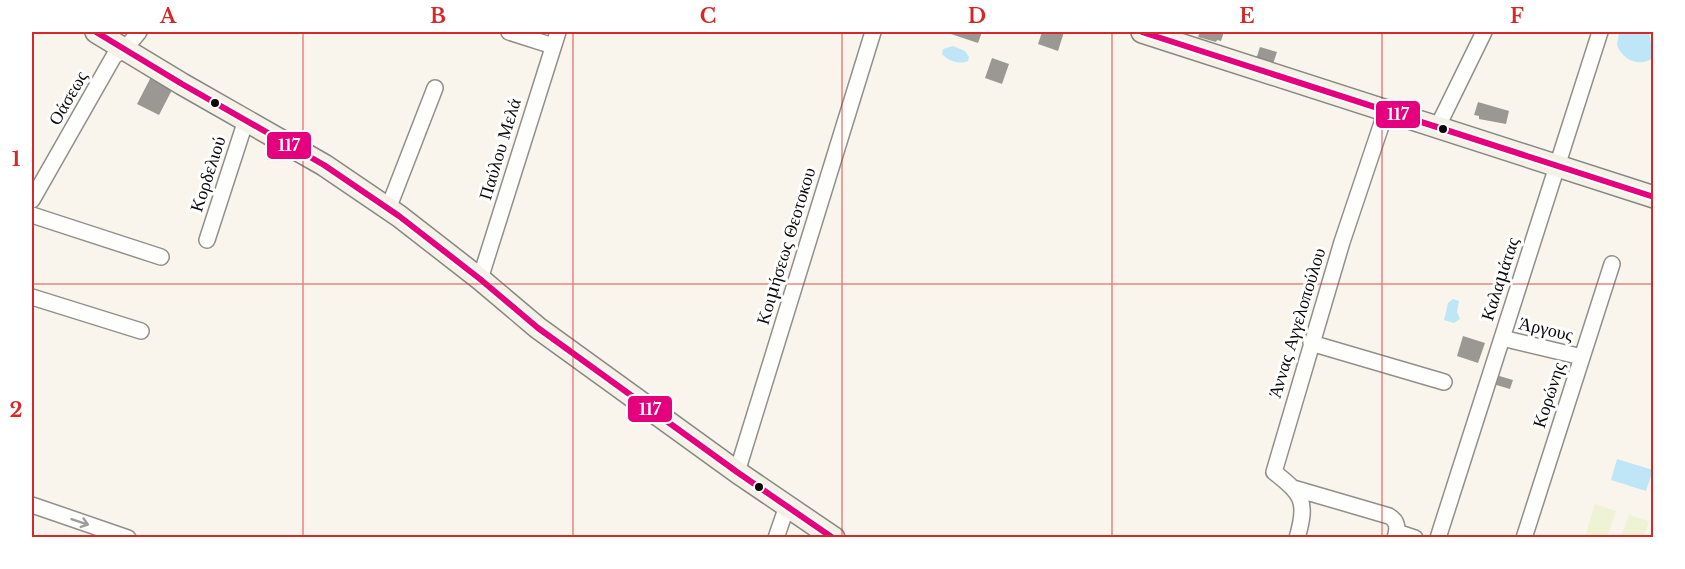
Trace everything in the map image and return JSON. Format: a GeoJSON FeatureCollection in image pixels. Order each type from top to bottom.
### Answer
{"type":"FeatureCollection","features":[{"type":"Feature","properties":{"kind":"street"},"geometry":{"type":"LineString","coordinates":[[96,32],[324,165],[388,209],[480,279],[538,328],[737,472],[834,537]]}},
{"type":"Feature","properties":{"kind":"street","name":"Οάσεως"},"geometry":{"type":"LineString","coordinates":[[32,200],[114,56],[124,50],[139,32]]}},
{"type":"Feature","properties":{"kind":"street"},"geometry":{"type":"LineString","coordinates":[[509,32],[556,39]]}},
{"type":"Feature","properties":{"kind":"street","name":"Κοιμήσεως Θεοτοκου"},"geometry":{"type":"LineString","coordinates":[[737,472],[873,32]]}},
{"type":"Feature","properties":{"kind":"street"},"geometry":{"type":"LineString","coordinates":[[1142,32],[1182,38],[1386,111],[1653,196]]}},
{"type":"Feature","properties":{"kind":"street"},"geometry":{"type":"LineString","coordinates":[[1437,128],[1484,32]]}},
{"type":"Feature","properties":{"kind":"street","name":"Καλαμάτας"},"geometry":{"type":"LineString","coordinates":[[1438,537],[1600,32]]}},
{"type":"Feature","properties":{"kind":"street","name":"Παύλου Μελά"},"geometry":{"type":"LineString","coordinates":[[480,279],[556,39]]}},
{"type":"Feature","properties":{"kind":"street"},"geometry":{"type":"LineString","coordinates":[[388,209],[435,88]]}},
{"type":"Feature","properties":{"kind":"street","name":"Άννας Αγγελοπούλου"},"geometry":{"type":"LineString","coordinates":[[1298,537],[1303,520],[1303,501],[1293,488],[1274,472],[1342,242],[1386,111]]}},
{"type":"Feature","properties":{"kind":"street","name":"Κορδελιού"},"geometry":{"type":"LineString","coordinates":[[207,240],[246,120]]}},
{"type":"Feature","properties":{"kind":"street"},"geometry":{"type":"LineString","coordinates":[[32,215],[161,257]]}},
{"type":"Feature","properties":{"kind":"street","name":"Κορώνης"},"geometry":{"type":"LineString","coordinates":[[1524,537],[1612,264]]}},
{"type":"Feature","properties":{"kind":"street"},"geometry":{"type":"LineString","coordinates":[[32,297],[141,331]]}},
{"type":"Feature","properties":{"kind":"street","name":"Άργους"},"geometry":{"type":"LineString","coordinates":[[1502,338],[1582,357]]}},
{"type":"Feature","properties":{"kind":"street"},"geometry":{"type":"LineString","coordinates":[[1311,343],[1444,382]]}},
{"type":"Feature","properties":{"kind":"street"},"geometry":{"type":"LineString","coordinates":[[1293,488],[1389,516],[1397,524],[1396,535],[1414,537]]}},
{"type":"Feature","properties":{"kind":"street"},"geometry":{"type":"LineString","coordinates":[[32,505],[128,537]]}},
{"type":"Feature","properties":{"kind":"street"},"geometry":{"type":"LineString","coordinates":[[777,537],[787,506]]}},
{"type":"Feature","properties":{"kind":"green space"},"geometry":{"type":"Polygon","coordinates":[[[1595,504],[1616,511],[1607,537],[1585,537],[1595,504]]]}},
{"type":"Feature","properties":{"kind":"green space"},"geometry":{"type":"Polygon","coordinates":[[[1629,515],[1649,521],[1644,537],[1621,537],[1629,515]]]}},
{"type":"Feature","properties":{"kind":"water"},"geometry":{"type":"Polygon","coordinates":[[[1619,32],[1647,32],[1653,46],[1653,58],[1643,62],[1628,59],[1617,45],[1619,32]]]}},
{"type":"Feature","properties":{"kind":"water"},"geometry":{"type":"Polygon","coordinates":[[[953,46],[965,51],[969,57],[968,61],[954,62],[942,54],[943,49],[953,46]]]}},
{"type":"Feature","properties":{"kind":"water"},"geometry":{"type":"Polygon","coordinates":[[[1453,299],[1459,301],[1457,312],[1460,319],[1454,323],[1444,320],[1448,303],[1453,299]]]}},
{"type":"Feature","properties":{"kind":"water"},"geometry":{"type":"Polygon","coordinates":[[[1617,459],[1653,470],[1646,491],[1611,480],[1617,459]]]}},
{"type":"Feature","properties":{"kind":"building"},"geometry":{"type":"Polygon","coordinates":[[[945,32],[982,32],[978,43],[945,32]]]}},
{"type":"Feature","properties":{"kind":"building"},"geometry":{"type":"Polygon","coordinates":[[[1042,32],[1064,32],[1058,51],[1038,44],[1042,32]]]}},
{"type":"Feature","properties":{"kind":"building"},"geometry":{"type":"Polygon","coordinates":[[[1200,32],[1224,32],[1221,41],[1216,42],[1198,37],[1200,32]]]}},
{"type":"Feature","properties":{"kind":"building"},"geometry":{"type":"Polygon","coordinates":[[[1260,47],[1277,52],[1273,64],[1256,59],[1260,47]]]}},
{"type":"Feature","properties":{"kind":"building"},"geometry":{"type":"Polygon","coordinates":[[[992,58],[1009,64],[1002,84],[985,78],[992,58]]]}},
{"type":"Feature","properties":{"kind":"building"},"geometry":{"type":"Polygon","coordinates":[[[151,77],[173,88],[159,115],[137,104],[151,77]]]}},
{"type":"Feature","properties":{"kind":"building"},"geometry":{"type":"Polygon","coordinates":[[[1478,102],[1509,111],[1506,124],[1479,119],[1479,116],[1474,115],[1478,102]]]}},
{"type":"Feature","properties":{"kind":"building"},"geometry":{"type":"Polygon","coordinates":[[[1463,336],[1485,343],[1478,363],[1457,356],[1463,336]]]}},
{"type":"Feature","properties":{"kind":"building"},"geometry":{"type":"Polygon","coordinates":[[[1496,375],[1513,380],[1510,389],[1493,384],[1496,375]]]}},
{"type":"Feature","properties":{"kind":"transit line","name":"117"},"geometry":{"type":"LineString","coordinates":[[96,32],[324,165],[399,216],[538,328],[737,472],[833,538]]}},
{"type":"Feature","properties":{"kind":"transit line","name":"117"},"geometry":{"type":"LineString","coordinates":[[1142,32],[1654,197]]}}]}
